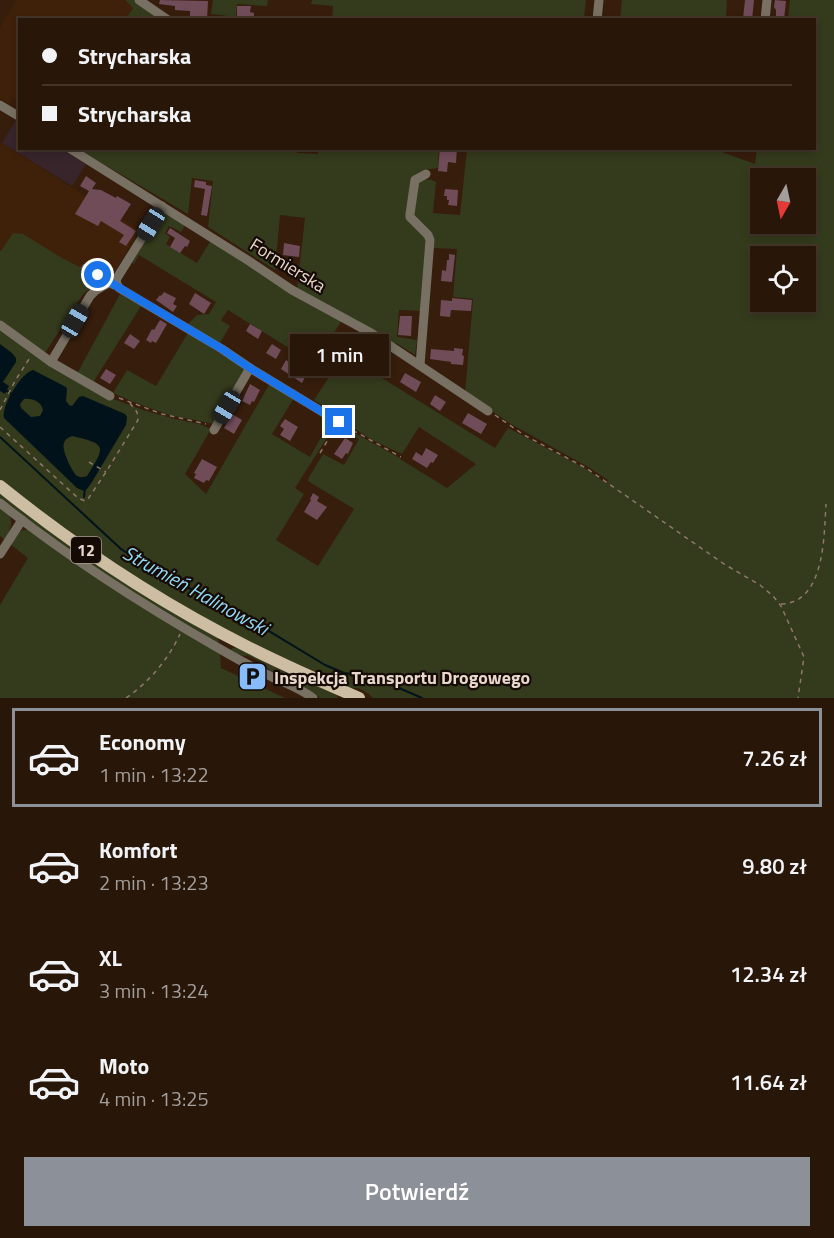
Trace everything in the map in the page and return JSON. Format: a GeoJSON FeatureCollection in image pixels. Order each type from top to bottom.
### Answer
{"type":"FeatureCollection","features":[{"type":"Feature","properties":{"kind":"main road","name":"12"},"geometry":{"type":"LineString","coordinates":[[0,486],[48,523],[142,586],[231,638],[356,697]]}},
{"type":"Feature","properties":{"kind":"street"},"geometry":{"type":"LineString","coordinates":[[139,0],[165,18]]}},
{"type":"Feature","properties":{"kind":"street"},"geometry":{"type":"LineString","coordinates":[[597,18],[599,0]]}},
{"type":"Feature","properties":{"kind":"street"},"geometry":{"type":"LineString","coordinates":[[765,18],[767,0]]}},
{"type":"Feature","properties":{"kind":"street"},"geometry":{"type":"LineString","coordinates":[[0,105],[18,116]]}},
{"type":"Feature","properties":{"kind":"street","name":"Formierska"},"geometry":{"type":"LineString","coordinates":[[72,150],[292,290],[371,333],[488,411]]}},
{"type":"Feature","properties":{"kind":"street"},"geometry":{"type":"LineString","coordinates":[[420,365],[430,240],[410,217],[410,214],[415,180],[426,174]]}},
{"type":"Feature","properties":{"kind":"street"},"geometry":{"type":"LineString","coordinates":[[51,362],[87,300],[95,291],[115,283],[162,206]]}},
{"type":"Feature","properties":{"kind":"street"},"geometry":{"type":"LineString","coordinates":[[86,268],[115,283],[339,422]]}},
{"type":"Feature","properties":{"kind":"street"},"geometry":{"type":"LineString","coordinates":[[0,325],[51,362],[110,396]]}},
{"type":"Feature","properties":{"kind":"street"},"geometry":{"type":"LineString","coordinates":[[215,428],[250,368]]}},
{"type":"Feature","properties":{"kind":"street"},"geometry":{"type":"LineString","coordinates":[[0,503],[54,544],[183,628],[313,698]]}},
{"type":"Feature","properties":{"kind":"street"},"geometry":{"type":"LineString","coordinates":[[0,554],[21,520]]}},
{"type":"Feature","properties":{"kind":"street"},"geometry":{"type":"LineString","coordinates":[[224,652],[231,638]]}},
{"type":"Feature","properties":{"kind":"path"},"geometry":{"type":"LineString","coordinates":[[0,410],[34,350]]}},
{"type":"Feature","properties":{"kind":"path"},"geometry":{"type":"LineString","coordinates":[[110,396],[215,428]]}},
{"type":"Feature","properties":{"kind":"path"},"geometry":{"type":"LineString","coordinates":[[0,427],[81,500],[85,501],[138,420],[137,412],[129,402]]}},
{"type":"Feature","properties":{"kind":"path"},"geometry":{"type":"LineString","coordinates":[[488,411],[524,435],[586,468],[773,596],[780,604],[804,657],[798,698]]}},
{"type":"Feature","properties":{"kind":"path"},"geometry":{"type":"LineString","coordinates":[[320,453],[339,422],[401,457]]}},
{"type":"Feature","properties":{"kind":"path"},"geometry":{"type":"LineString","coordinates":[[89,462],[106,472]]}},
{"type":"Feature","properties":{"kind":"path"},"geometry":{"type":"LineString","coordinates":[[780,604],[796,602],[810,587],[818,572],[826,504]]}},
{"type":"Feature","properties":{"kind":"path"},"geometry":{"type":"LineString","coordinates":[[126,698],[146,682],[167,658],[183,628]]}},
{"type":"Feature","properties":{"kind":"shaded area"},"geometry":{"type":"Polygon","coordinates":[[[17,0],[125,0],[133,8],[126,18],[18,18],[18,101],[13,98],[9,104],[0,98],[0,27],[17,0]]]}},
{"type":"Feature","properties":{"kind":"shaded area"},"geometry":{"type":"Polygon","coordinates":[[[16,120],[18,121],[18,150],[63,150],[86,164],[72,186],[2,143],[16,120]]]}},
{"type":"Feature","properties":{"kind":"shaded area"},"geometry":{"type":"Polygon","coordinates":[[[0,142],[140,230],[112,276],[108,277],[80,267],[62,258],[0,251],[0,142]]]}},
{"type":"Feature","properties":{"kind":"shaded area"},"geometry":{"type":"Polygon","coordinates":[[[0,344],[16,358],[16,362],[3,382],[9,386],[5,394],[0,391],[0,344]]]}},
{"type":"Feature","properties":{"kind":"shaded area"},"geometry":{"type":"Polygon","coordinates":[[[33,370],[66,387],[66,401],[69,405],[72,406],[79,397],[83,396],[125,414],[127,417],[126,425],[92,482],[84,491],[77,488],[4,418],[9,398],[28,372],[33,370]],[[24,399],[20,404],[21,408],[31,417],[40,416],[43,410],[40,404],[24,399]],[[72,436],[64,443],[65,455],[77,476],[87,476],[98,458],[100,448],[92,441],[72,436]]]}},
{"type":"Feature","properties":{"kind":"green space"},"geometry":{"type":"Polygon","coordinates":[[[125,0],[134,0],[159,18],[126,18],[133,8],[125,0]]]}},
{"type":"Feature","properties":{"kind":"green space"},"geometry":{"type":"Polygon","coordinates":[[[213,0],[268,0],[267,6],[237,4],[236,17],[211,14],[213,0]]]}},
{"type":"Feature","properties":{"kind":"green space"},"geometry":{"type":"Polygon","coordinates":[[[312,0],[586,0],[584,18],[332,18],[333,6],[311,4],[312,0]]]}},
{"type":"Feature","properties":{"kind":"green space"},"geometry":{"type":"Polygon","coordinates":[[[622,0],[727,0],[726,18],[620,18],[622,0]]]}},
{"type":"Feature","properties":{"kind":"green space"},"geometry":{"type":"Polygon","coordinates":[[[790,0],[834,0],[834,698],[373,698],[363,690],[350,688],[290,661],[193,612],[94,550],[0,481],[0,328],[102,395],[146,411],[211,429],[185,474],[206,494],[270,383],[294,398],[272,434],[310,457],[331,420],[332,430],[295,488],[304,494],[276,540],[318,566],[354,509],[308,481],[323,454],[344,465],[359,439],[347,432],[337,432],[341,429],[349,430],[400,458],[447,488],[476,464],[419,427],[402,454],[372,440],[314,400],[331,374],[228,310],[221,320],[230,326],[220,343],[188,324],[197,315],[209,314],[216,302],[139,255],[134,264],[132,263],[164,211],[186,224],[181,232],[169,226],[165,233],[170,237],[166,244],[197,263],[211,240],[342,320],[327,344],[495,448],[508,428],[583,467],[606,483],[608,480],[588,467],[511,424],[465,393],[473,299],[453,297],[457,249],[433,248],[414,216],[416,185],[426,180],[436,182],[433,213],[460,215],[467,150],[716,150],[755,164],[757,150],[816,150],[816,18],[788,18],[790,0]]]}},
{"type":"Feature","properties":{"kind":"green space"},"geometry":{"type":"Polygon","coordinates":[[[80,150],[294,150],[298,153],[318,154],[319,150],[439,150],[438,168],[423,170],[414,177],[408,213],[426,236],[420,311],[399,310],[397,337],[417,340],[415,355],[297,289],[305,218],[280,215],[275,270],[208,227],[213,181],[192,178],[188,214],[80,150]]]}},
{"type":"Feature","properties":{"kind":"green space"},"geometry":{"type":"Polygon","coordinates":[[[13,233],[23,234],[62,258],[80,267],[83,267],[85,263],[108,277],[84,293],[45,353],[0,322],[0,251],[13,233]]]}},
{"type":"Feature","properties":{"kind":"green space"},"geometry":{"type":"Polygon","coordinates":[[[120,294],[141,306],[94,381],[97,383],[95,384],[74,372],[73,369],[78,372],[120,294]]]}},
{"type":"Feature","properties":{"kind":"green space"},"geometry":{"type":"Polygon","coordinates":[[[188,333],[245,370],[215,424],[169,415],[113,393],[127,370],[156,386],[188,333]]]}},
{"type":"Feature","properties":{"kind":"green space"},"geometry":{"type":"Polygon","coordinates":[[[0,491],[218,638],[219,645],[89,565],[0,499],[0,491]]]}},
{"type":"Feature","properties":{"kind":"green space"},"geometry":{"type":"Polygon","coordinates":[[[0,508],[8,513],[11,521],[5,540],[0,536],[0,508]]]}},
{"type":"Feature","properties":{"kind":"green space"},"geometry":{"type":"Polygon","coordinates":[[[23,530],[29,530],[220,653],[221,668],[285,698],[0,698],[0,605],[28,558],[10,544],[23,530]]]}},
{"type":"Feature","properties":{"kind":"green space"},"geometry":{"type":"Polygon","coordinates":[[[236,647],[337,695],[338,698],[320,698],[273,673],[266,667],[267,665],[247,655],[236,655],[230,651],[236,647]]]}},
{"type":"Feature","properties":{"kind":"building"},"geometry":{"type":"Polygon","coordinates":[[[160,0],[208,1],[207,18],[190,18],[190,11],[175,10],[175,6],[159,4],[160,0]]]}},
{"type":"Feature","properties":{"kind":"building"},"geometry":{"type":"Polygon","coordinates":[[[745,0],[754,0],[752,18],[743,18],[745,0]]]}},
{"type":"Feature","properties":{"kind":"building"},"geometry":{"type":"Polygon","coordinates":[[[775,0],[786,1],[784,18],[776,18],[775,0]]]}},
{"type":"Feature","properties":{"kind":"building"},"geometry":{"type":"Polygon","coordinates":[[[237,6],[251,6],[250,12],[254,13],[254,18],[237,18],[237,6]]]}},
{"type":"Feature","properties":{"kind":"building"},"geometry":{"type":"Polygon","coordinates":[[[440,150],[457,150],[456,163],[448,162],[447,172],[438,171],[440,150]]]}},
{"type":"Feature","properties":{"kind":"building"},"geometry":{"type":"Polygon","coordinates":[[[86,176],[96,183],[92,189],[101,190],[116,198],[117,196],[131,204],[120,221],[136,231],[126,246],[119,242],[124,235],[101,221],[98,226],[75,214],[89,191],[80,186],[86,176]]]}},
{"type":"Feature","properties":{"kind":"building"},"geometry":{"type":"Polygon","coordinates":[[[195,180],[212,186],[207,216],[201,215],[205,189],[194,187],[195,180]]]}},
{"type":"Feature","properties":{"kind":"building"},"geometry":{"type":"Polygon","coordinates":[[[445,189],[458,190],[457,206],[448,205],[449,200],[447,196],[444,196],[445,189]]]}},
{"type":"Feature","properties":{"kind":"building"},"geometry":{"type":"Polygon","coordinates":[[[170,228],[190,241],[180,253],[170,247],[175,238],[167,233],[170,228]]]}},
{"type":"Feature","properties":{"kind":"building"},"geometry":{"type":"Polygon","coordinates":[[[284,243],[300,246],[299,257],[283,255],[284,243]]]}},
{"type":"Feature","properties":{"kind":"building"},"geometry":{"type":"Polygon","coordinates":[[[449,254],[455,255],[452,282],[441,281],[442,270],[446,271],[449,254]]]}},
{"type":"Feature","properties":{"kind":"building"},"geometry":{"type":"Polygon","coordinates":[[[164,292],[176,298],[173,304],[177,306],[173,312],[156,300],[164,292]]]}},
{"type":"Feature","properties":{"kind":"building"},"geometry":{"type":"Polygon","coordinates":[[[195,293],[211,303],[204,314],[189,304],[195,293]]]}},
{"type":"Feature","properties":{"kind":"building"},"geometry":{"type":"Polygon","coordinates":[[[452,298],[472,300],[471,311],[451,310],[450,317],[440,316],[441,300],[452,301],[452,298]]]}},
{"type":"Feature","properties":{"kind":"building"},"geometry":{"type":"Polygon","coordinates":[[[400,316],[412,316],[411,336],[398,335],[400,316]]]}},
{"type":"Feature","properties":{"kind":"building"},"geometry":{"type":"Polygon","coordinates":[[[160,320],[167,324],[156,343],[152,341],[151,343],[146,340],[160,320]]]}},
{"type":"Feature","properties":{"kind":"building"},"geometry":{"type":"Polygon","coordinates":[[[250,324],[262,331],[258,339],[246,331],[250,324]]]}},
{"type":"Feature","properties":{"kind":"building"},"geometry":{"type":"Polygon","coordinates":[[[336,333],[353,341],[347,351],[332,340],[336,333]]]}},
{"type":"Feature","properties":{"kind":"building"},"geometry":{"type":"Polygon","coordinates":[[[130,334],[140,341],[134,349],[124,343],[130,334]]]}},
{"type":"Feature","properties":{"kind":"building"},"geometry":{"type":"Polygon","coordinates":[[[272,344],[281,350],[276,359],[266,353],[272,344]]]}},
{"type":"Feature","properties":{"kind":"building"},"geometry":{"type":"Polygon","coordinates":[[[454,348],[463,349],[463,365],[430,359],[431,349],[454,351],[454,348]]]}},
{"type":"Feature","properties":{"kind":"building"},"geometry":{"type":"Polygon","coordinates":[[[286,360],[306,375],[302,383],[281,369],[286,360]]]}},
{"type":"Feature","properties":{"kind":"building"},"geometry":{"type":"Polygon","coordinates":[[[106,369],[116,375],[110,384],[100,378],[106,369]]]}},
{"type":"Feature","properties":{"kind":"building"},"geometry":{"type":"Polygon","coordinates":[[[405,373],[421,382],[416,392],[400,382],[405,373]]]}},
{"type":"Feature","properties":{"kind":"building"},"geometry":{"type":"Polygon","coordinates":[[[250,384],[260,390],[250,405],[242,401],[250,384]]]}},
{"type":"Feature","properties":{"kind":"building"},"geometry":{"type":"Polygon","coordinates":[[[435,395],[446,402],[440,411],[430,404],[435,395]]]}},
{"type":"Feature","properties":{"kind":"building"},"geometry":{"type":"Polygon","coordinates":[[[468,413],[487,424],[481,434],[462,423],[468,413]]]}},
{"type":"Feature","properties":{"kind":"building"},"geometry":{"type":"Polygon","coordinates":[[[232,414],[242,420],[234,434],[224,428],[232,414]]]}},
{"type":"Feature","properties":{"kind":"building"},"geometry":{"type":"Polygon","coordinates":[[[285,419],[298,427],[290,441],[280,435],[284,429],[280,426],[285,419]]]}},
{"type":"Feature","properties":{"kind":"building"},"geometry":{"type":"Polygon","coordinates":[[[345,438],[353,443],[348,454],[346,453],[342,459],[334,454],[345,438]]]}},
{"type":"Feature","properties":{"kind":"building"},"geometry":{"type":"Polygon","coordinates":[[[426,448],[438,455],[427,468],[412,459],[416,452],[422,456],[426,448]]]}},
{"type":"Feature","properties":{"kind":"building"},"geometry":{"type":"Polygon","coordinates":[[[202,459],[217,467],[209,481],[206,480],[204,483],[194,478],[196,474],[194,473],[202,459]]]}},
{"type":"Feature","properties":{"kind":"building"},"geometry":{"type":"Polygon","coordinates":[[[313,493],[319,497],[317,501],[327,507],[317,520],[304,512],[313,493]]]}},
{"type":"Feature","properties":{"kind":"waterway"},"geometry":{"type":"LineString","coordinates":[[0,386],[13,395]]}},
{"type":"Feature","properties":{"kind":"waterway","name":"Strumień Halinowski"},"geometry":{"type":"LineString","coordinates":[[0,437],[121,549],[146,566],[249,619],[325,665],[344,673],[392,685],[422,698]]}},
{"type":"Feature","properties":{"kind":"waterway"},"geometry":{"type":"LineString","coordinates":[[84,497],[85,488]]}},
{"type":"Feature","properties":{"kind":"place","name":"Inspekcja Transportu Drogowego"},"geometry":{"type":"Point","coordinates":[253,677]}},
{"type":"Feature","properties":{"kind":"route"},"geometry":{"type":"LineString","coordinates":[[98,275],[339,422]]}}]}
